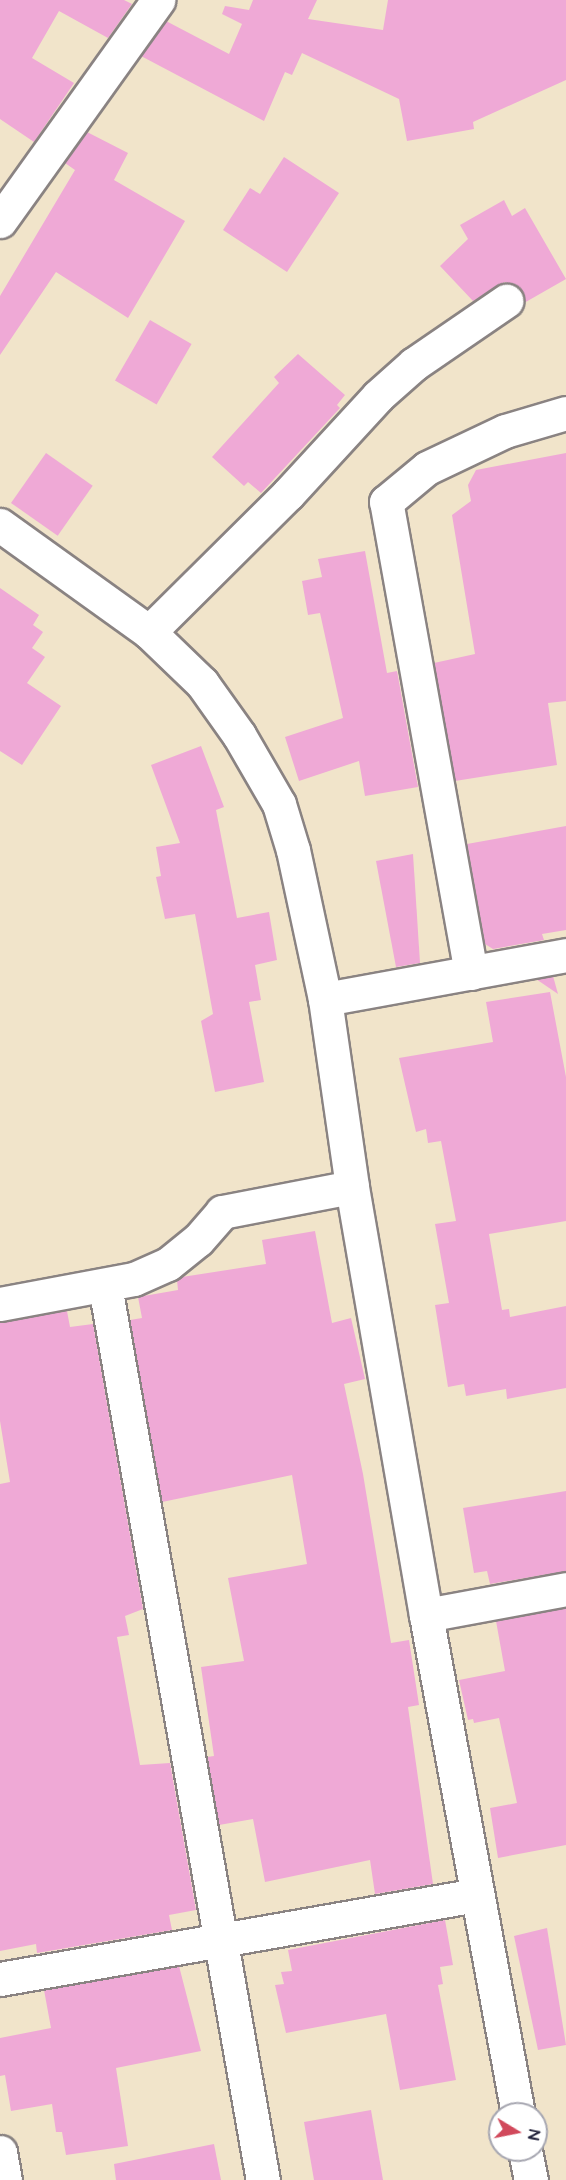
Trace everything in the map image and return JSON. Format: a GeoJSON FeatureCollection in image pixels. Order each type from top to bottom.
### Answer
{"type":"FeatureCollection","features":[{"type":"Feature","properties":{"kind":"street"},"geometry":{"type":"LineString","coordinates":[[0,221],[158,0]]}},
{"type":"Feature","properties":{"kind":"street"},"geometry":{"type":"LineString","coordinates":[[149,632],[288,494],[378,396],[414,364],[506,300]]}},
{"type":"Feature","properties":{"kind":"street"},"geometry":{"type":"LineString","coordinates":[[471,973],[386,502],[427,468],[505,431],[566,413]]}},
{"type":"Feature","properties":{"kind":"street"},"geometry":{"type":"LineString","coordinates":[[0,525],[149,632],[202,683],[238,735],[279,804],[293,849],[325,999],[352,1187],[426,1615],[516,2102]]}},
{"type":"Feature","properties":{"kind":"street"},"geometry":{"type":"LineString","coordinates":[[325,999],[566,955]]}},
{"type":"Feature","properties":{"kind":"street"},"geometry":{"type":"LineString","coordinates":[[0,1304],[134,1279],[168,1264],[198,1240],[222,1212],[352,1187]]}},
{"type":"Feature","properties":{"kind":"street"},"geometry":{"type":"LineString","coordinates":[[105,1286],[263,2180]]}},
{"type":"Feature","properties":{"kind":"street"},"geometry":{"type":"LineString","coordinates":[[426,1615],[566,1589]]}},
{"type":"Feature","properties":{"kind":"street"},"geometry":{"type":"LineString","coordinates":[[0,1978],[220,1942],[477,1895]]}},
{"type":"Feature","properties":{"kind":"street"},"geometry":{"type":"LineString","coordinates":[[0,2152],[5,2180]]}},
{"type":"Feature","properties":{"kind":"street"},"geometry":{"type":"LineString","coordinates":[[527,2162],[531,2180]]}},
{"type":"Feature","properties":{"kind":"building"},"geometry":{"type":"Polygon","coordinates":[[[0,0],[124,0],[132,4],[108,38],[59,11],[32,58],[74,83],[34,142],[0,119],[0,0]]]}},
{"type":"Feature","properties":{"kind":"building"},"geometry":{"type":"Polygon","coordinates":[[[253,0],[317,0],[308,19],[383,30],[388,0],[566,0],[566,80],[473,122],[474,129],[407,141],[399,99],[302,53],[292,75],[285,72],[264,121],[141,56],[166,21],[229,54],[242,24],[222,14],[225,6],[249,10],[253,0]]]}},
{"type":"Feature","properties":{"kind":"building"},"geometry":{"type":"Polygon","coordinates":[[[87,132],[128,153],[114,180],[185,221],[128,318],[56,272],[0,355],[0,296],[75,170],[65,163],[87,132]]]}},
{"type":"Feature","properties":{"kind":"building"},"geometry":{"type":"Polygon","coordinates":[[[284,157],[339,193],[287,272],[223,230],[250,188],[260,194],[284,157]]]}},
{"type":"Feature","properties":{"kind":"building"},"geometry":{"type":"Polygon","coordinates":[[[504,200],[512,216],[525,208],[566,279],[524,303],[521,290],[505,282],[473,301],[440,266],[468,239],[460,225],[504,200]]]}},
{"type":"Feature","properties":{"kind":"building"},"geometry":{"type":"Polygon","coordinates":[[[150,320],[192,344],[157,405],[115,381],[150,320]]]}},
{"type":"Feature","properties":{"kind":"building"},"geometry":{"type":"Polygon","coordinates":[[[298,354],[345,395],[337,405],[340,408],[261,493],[248,482],[244,486],[212,457],[279,383],[274,377],[298,354]]]}},
{"type":"Feature","properties":{"kind":"building"},"geometry":{"type":"Polygon","coordinates":[[[46,453],[93,486],[58,536],[11,503],[46,453]]]}},
{"type":"Feature","properties":{"kind":"building"},"geometry":{"type":"Polygon","coordinates":[[[566,453],[566,701],[548,703],[557,765],[455,781],[434,663],[475,654],[452,515],[471,501],[468,485],[476,470],[566,453]]]}},
{"type":"Feature","properties":{"kind":"building"},"geometry":{"type":"Polygon","coordinates":[[[365,551],[387,673],[397,671],[418,787],[365,796],[359,761],[299,781],[285,737],[343,718],[320,613],[308,615],[302,581],[322,577],[318,559],[365,551]]]}},
{"type":"Feature","properties":{"kind":"building"},"geometry":{"type":"Polygon","coordinates":[[[0,588],[39,615],[33,625],[43,632],[32,648],[45,657],[27,683],[61,706],[22,765],[0,751],[0,588]]]}},
{"type":"Feature","properties":{"kind":"building"},"geometry":{"type":"Polygon","coordinates":[[[201,746],[224,807],[216,810],[237,918],[269,912],[277,960],[255,965],[261,1000],[249,1002],[264,1082],[215,1092],[201,1021],[213,1014],[195,914],[165,919],[156,877],[161,876],[156,847],[180,843],[151,765],[201,746]]]}},
{"type":"Feature","properties":{"kind":"building"},"geometry":{"type":"Polygon","coordinates":[[[566,826],[566,930],[542,934],[544,940],[493,949],[485,944],[467,844],[566,826]]]}},
{"type":"Feature","properties":{"kind":"building"},"geometry":{"type":"Polygon","coordinates":[[[413,854],[420,963],[396,967],[376,861],[413,854]]]}},
{"type":"Feature","properties":{"kind":"building"},"geometry":{"type":"Polygon","coordinates":[[[553,976],[558,994],[536,979],[553,976]]]}},
{"type":"Feature","properties":{"kind":"building"},"geometry":{"type":"Polygon","coordinates":[[[550,992],[566,1077],[566,1221],[489,1234],[502,1310],[509,1309],[510,1317],[566,1306],[566,1388],[507,1399],[506,1389],[466,1396],[464,1384],[448,1387],[435,1305],[449,1303],[435,1224],[456,1221],[441,1141],[428,1143],[426,1129],[416,1132],[399,1058],[493,1042],[486,1002],[550,992]]]}},
{"type":"Feature","properties":{"kind":"building"},"geometry":{"type":"Polygon","coordinates":[[[315,1231],[332,1323],[351,1318],[365,1379],[344,1384],[363,1474],[391,1643],[409,1640],[419,1705],[408,1707],[433,1884],[375,1894],[370,1860],[265,1882],[253,1819],[219,1825],[207,1757],[214,1756],[201,1667],[244,1661],[228,1578],[307,1564],[292,1475],[162,1502],[130,1320],[142,1318],[138,1297],[178,1290],[177,1280],[182,1277],[266,1264],[262,1240],[315,1231]]]}},
{"type":"Feature","properties":{"kind":"building"},"geometry":{"type":"Polygon","coordinates":[[[67,1311],[70,1327],[93,1324],[143,1609],[125,1616],[129,1635],[117,1637],[140,1765],[170,1763],[196,1910],[169,1915],[172,1930],[37,1953],[36,1944],[0,1951],[0,1484],[10,1482],[0,1421],[0,1322],[67,1311]]]}},
{"type":"Feature","properties":{"kind":"building"},"geometry":{"type":"Polygon","coordinates":[[[566,1491],[566,1571],[490,1584],[487,1571],[474,1573],[463,1508],[566,1491]]]}},
{"type":"Feature","properties":{"kind":"building"},"geometry":{"type":"Polygon","coordinates":[[[566,1608],[566,1845],[498,1858],[490,1808],[517,1803],[499,1718],[474,1723],[473,1719],[468,1720],[459,1680],[505,1671],[496,1621],[566,1608]]]}},
{"type":"Feature","properties":{"kind":"building"},"geometry":{"type":"Polygon","coordinates":[[[445,1920],[453,1965],[440,1967],[443,1984],[438,1985],[456,2080],[400,2090],[386,2014],[286,2033],[275,1985],[284,1984],[281,1972],[292,1971],[288,1950],[445,1920]]]}},
{"type":"Feature","properties":{"kind":"building"},"geometry":{"type":"Polygon","coordinates":[[[547,1928],[566,2045],[538,2050],[514,1936],[547,1928]]]}},
{"type":"Feature","properties":{"kind":"building"},"geometry":{"type":"Polygon","coordinates":[[[179,1966],[201,2051],[116,2068],[128,2146],[66,2155],[62,2132],[56,2132],[52,2104],[11,2111],[5,2075],[0,2076],[0,2038],[51,2028],[44,1990],[179,1966]]]}},
{"type":"Feature","properties":{"kind":"building"},"geometry":{"type":"Polygon","coordinates":[[[371,2110],[383,2180],[314,2180],[304,2122],[371,2110]]]}},
{"type":"Feature","properties":{"kind":"building"},"geometry":{"type":"Polygon","coordinates":[[[214,2144],[221,2180],[116,2180],[114,2164],[214,2144]]]}}]}
